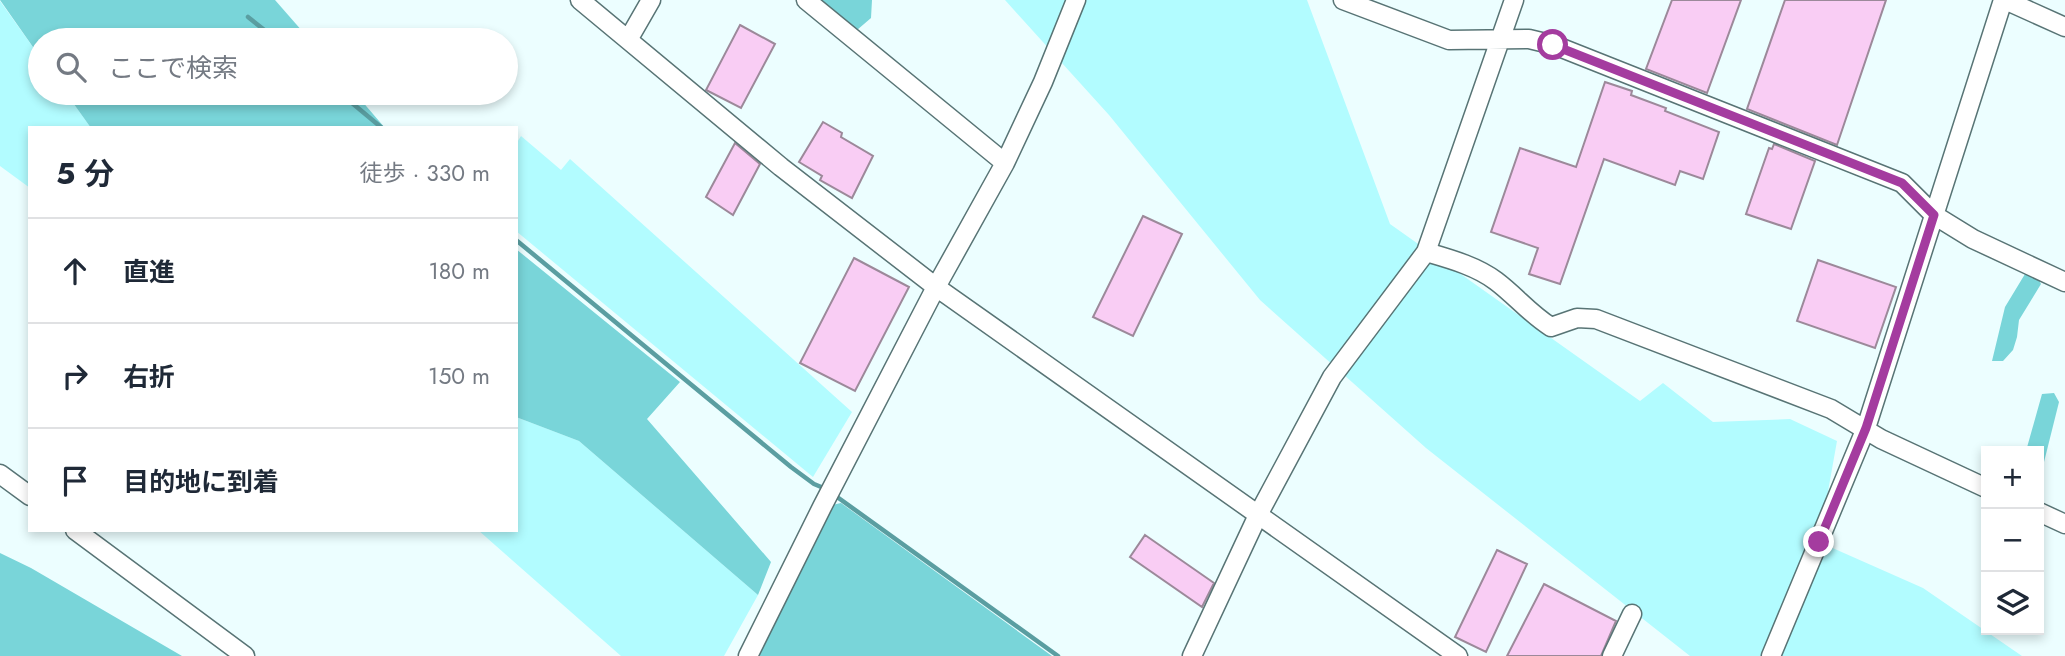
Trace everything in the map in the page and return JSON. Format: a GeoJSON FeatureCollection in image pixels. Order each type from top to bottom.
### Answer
{"type":"FeatureCollection","features":[{"type":"Feature","properties":{"kind":"street"},"geometry":{"type":"LineString","coordinates":[[580,0],[781,167],[936,287],[1458,656]]}},
{"type":"Feature","properties":{"kind":"street"},"geometry":{"type":"LineString","coordinates":[[628,40],[650,0]]}},
{"type":"Feature","properties":{"kind":"street"},"geometry":{"type":"LineString","coordinates":[[806,0],[1005,163]]}},
{"type":"Feature","properties":{"kind":"street"},"geometry":{"type":"LineString","coordinates":[[748,656],[936,287],[1005,163],[1043,82],[1076,0]]}},
{"type":"Feature","properties":{"kind":"street"},"geometry":{"type":"LineString","coordinates":[[1343,0],[1449,40],[1529,39],[1553,45],[1902,183],[1934,215],[1973,239],[2065,282]]}},
{"type":"Feature","properties":{"kind":"street"},"geometry":{"type":"LineString","coordinates":[[1192,656],[1258,515],[1332,377],[1426,252],[1514,0]]}},
{"type":"Feature","properties":{"kind":"street"},"geometry":{"type":"LineString","coordinates":[[1771,656],[1866,428],[2004,0],[2065,26]]}},
{"type":"Feature","properties":{"kind":"street"},"geometry":{"type":"LineString","coordinates":[[1426,252],[1460,262],[1496,281],[1534,316],[1551,327],[1577,318],[1596,319],[1831,409],[1881,439],[1981,486]]}},
{"type":"Feature","properties":{"kind":"street"},"geometry":{"type":"LineString","coordinates":[[0,474],[28,495]]}},
{"type":"Feature","properties":{"kind":"street"},"geometry":{"type":"LineString","coordinates":[[2044,514],[2065,524]]}},
{"type":"Feature","properties":{"kind":"street"},"geometry":{"type":"LineString","coordinates":[[78,532],[245,656]]}},
{"type":"Feature","properties":{"kind":"street"},"geometry":{"type":"LineString","coordinates":[[1612,656],[1632,614]]}},
{"type":"Feature","properties":{"kind":"shaded area"},"geometry":{"type":"Polygon","coordinates":[[[0,0],[275,0],[300,28],[28,28],[28,40],[0,0]]]}},
{"type":"Feature","properties":{"kind":"shaded area"},"geometry":{"type":"Polygon","coordinates":[[[806,0],[872,0],[871,18],[850,36],[806,0]]]}},
{"type":"Feature","properties":{"kind":"shaded area"},"geometry":{"type":"Polygon","coordinates":[[[1005,0],[1307,0],[1390,224],[1640,401],[1663,383],[1713,422],[1790,419],[1837,441],[1819,542],[1923,588],[1981,628],[1981,635],[1991,635],[2022,656],[1690,656],[1426,448],[1260,300],[1109,115],[1005,0]]]}},
{"type":"Feature","properties":{"kind":"shaded area"},"geometry":{"type":"Polygon","coordinates":[[[0,1],[28,40],[28,105],[75,105],[90,126],[28,126],[28,187],[0,166],[0,1]]]}},
{"type":"Feature","properties":{"kind":"shaded area"},"geometry":{"type":"Polygon","coordinates":[[[75,105],[365,105],[383,126],[90,126],[75,105]]]}},
{"type":"Feature","properties":{"kind":"shaded area"},"geometry":{"type":"Polygon","coordinates":[[[521,136],[561,170],[570,159],[852,412],[813,477],[518,233],[518,141],[521,136]]]}},
{"type":"Feature","properties":{"kind":"shaded area"},"geometry":{"type":"Polygon","coordinates":[[[518,251],[680,382],[647,419],[771,562],[758,595],[579,441],[518,418],[518,251]]]}},
{"type":"Feature","properties":{"kind":"shaded area"},"geometry":{"type":"Polygon","coordinates":[[[2025,274],[2037,276],[2041,284],[2019,320],[2013,350],[2003,361],[1992,361],[2005,307],[2025,274]]]}},
{"type":"Feature","properties":{"kind":"shaded area"},"geometry":{"type":"Polygon","coordinates":[[[2054,393],[2059,402],[2044,462],[2044,446],[2027,446],[2042,394],[2054,393]]]}},
{"type":"Feature","properties":{"kind":"shaded area"},"geometry":{"type":"Polygon","coordinates":[[[518,418],[579,441],[758,595],[724,656],[621,656],[480,532],[518,532],[518,418]]]}},
{"type":"Feature","properties":{"kind":"shaded area"},"geometry":{"type":"Polygon","coordinates":[[[841,503],[1052,656],[759,656],[786,592],[832,505],[841,503]]]}},
{"type":"Feature","properties":{"kind":"shaded area"},"geometry":{"type":"Polygon","coordinates":[[[0,553],[31,568],[182,656],[0,656],[0,553]]]}},
{"type":"Feature","properties":{"kind":"building"},"geometry":{"type":"Polygon","coordinates":[[[1672,0],[1741,0],[1707,93],[1646,69],[1672,0]]]}},
{"type":"Feature","properties":{"kind":"building"},"geometry":{"type":"Polygon","coordinates":[[[1785,0],[1886,0],[1837,145],[1747,109],[1785,0]]]}},
{"type":"Feature","properties":{"kind":"building"},"geometry":{"type":"Polygon","coordinates":[[[740,25],[775,44],[741,108],[706,90],[740,25]]]}},
{"type":"Feature","properties":{"kind":"building"},"geometry":{"type":"Polygon","coordinates":[[[1605,82],[1632,91],[1631,95],[1719,132],[1703,179],[1680,171],[1675,185],[1604,159],[1560,284],[1529,274],[1538,248],[1491,232],[1520,148],[1576,167],[1605,82]]]}},
{"type":"Feature","properties":{"kind":"building"},"geometry":{"type":"Polygon","coordinates":[[[823,122],[842,133],[841,137],[873,156],[852,198],[820,180],[822,176],[799,162],[823,122]]]}},
{"type":"Feature","properties":{"kind":"building"},"geometry":{"type":"Polygon","coordinates":[[[735,143],[760,164],[733,215],[706,197],[735,143]]]}},
{"type":"Feature","properties":{"kind":"building"},"geometry":{"type":"Polygon","coordinates":[[[1774,144],[1815,161],[1791,229],[1746,214],[1769,148],[1772,149],[1774,144]]]}},
{"type":"Feature","properties":{"kind":"building"},"geometry":{"type":"Polygon","coordinates":[[[1143,216],[1182,234],[1133,336],[1093,317],[1143,216]]]}},
{"type":"Feature","properties":{"kind":"building"},"geometry":{"type":"Polygon","coordinates":[[[854,258],[909,287],[855,391],[800,363],[854,258]]]}},
{"type":"Feature","properties":{"kind":"building"},"geometry":{"type":"Polygon","coordinates":[[[1818,260],[1896,287],[1875,348],[1797,321],[1818,260]]]}},
{"type":"Feature","properties":{"kind":"building"},"geometry":{"type":"Polygon","coordinates":[[[1145,535],[1214,583],[1202,607],[1130,557],[1145,535]]]}},
{"type":"Feature","properties":{"kind":"building"},"geometry":{"type":"Polygon","coordinates":[[[1497,550],[1527,564],[1486,652],[1455,637],[1497,550]]]}},
{"type":"Feature","properties":{"kind":"building"},"geometry":{"type":"Polygon","coordinates":[[[1544,584],[1616,621],[1601,656],[1507,656],[1544,584]]]}},
{"type":"Feature","properties":{"kind":"waterway"},"geometry":{"type":"LineString","coordinates":[[248,17],[262,28]]}},
{"type":"Feature","properties":{"kind":"waterway"},"geometry":{"type":"LineString","coordinates":[[354,105],[380,126]]}},
{"type":"Feature","properties":{"kind":"waterway"},"geometry":{"type":"LineString","coordinates":[[518,242],[791,467],[814,484],[826,489]]}},
{"type":"Feature","properties":{"kind":"waterway"},"geometry":{"type":"LineString","coordinates":[[833,494],[1058,656]]}},
{"type":"Feature","properties":{"kind":"route"},"geometry":{"type":"LineString","coordinates":[[1553,45],[1902,183],[1934,215],[1866,428],[1819,542]]}}]}
